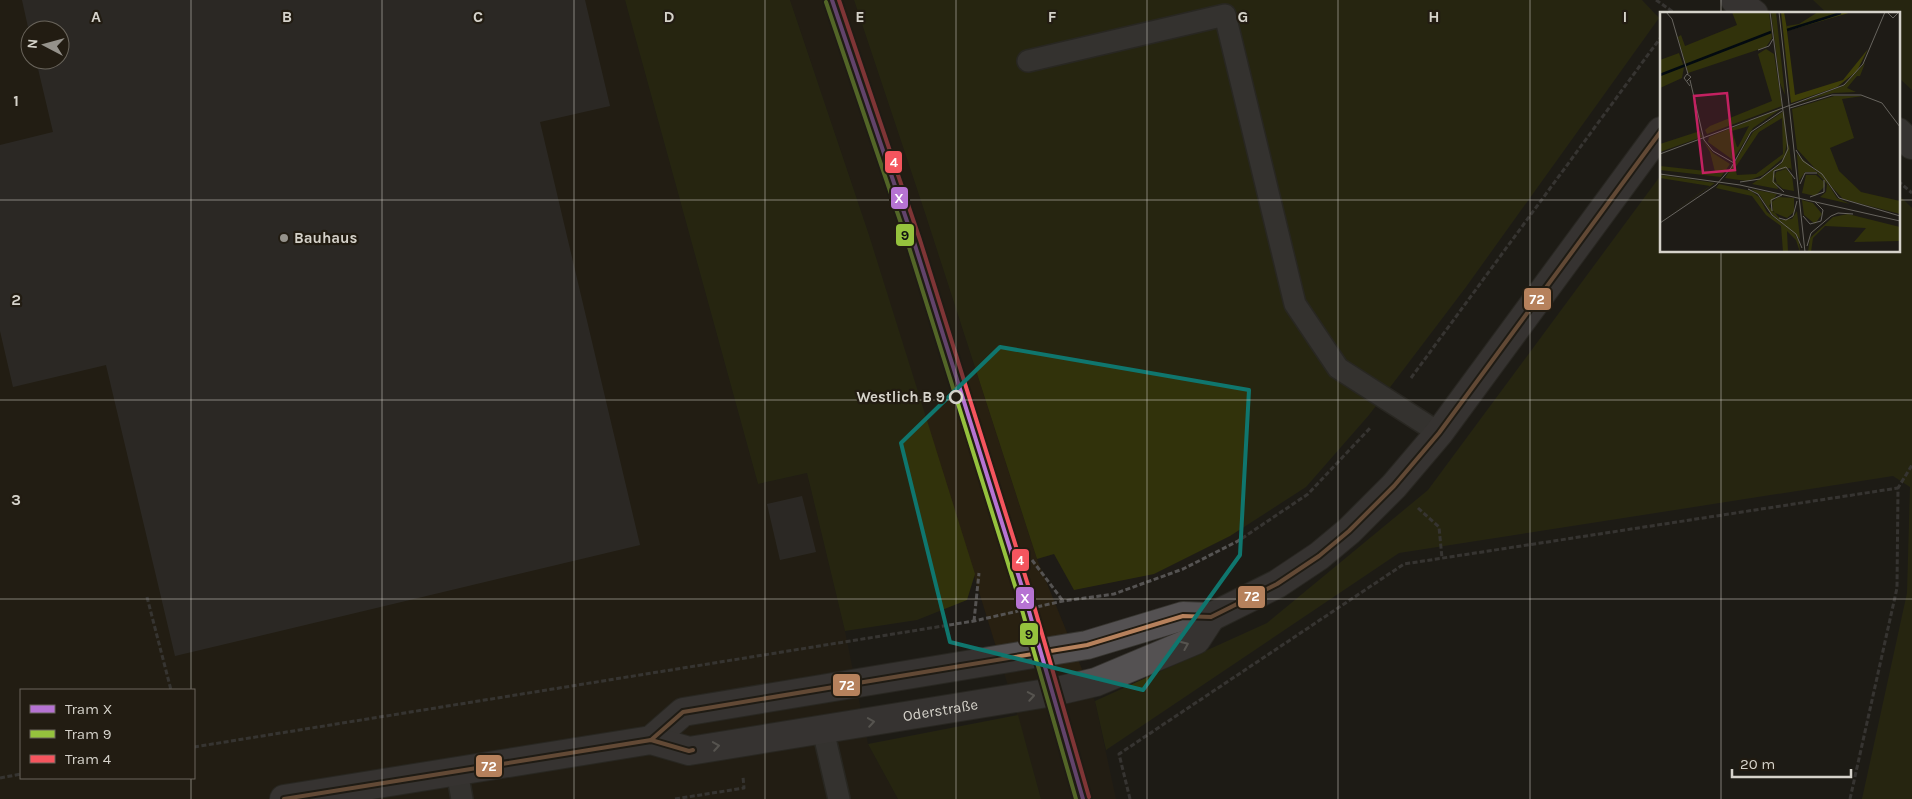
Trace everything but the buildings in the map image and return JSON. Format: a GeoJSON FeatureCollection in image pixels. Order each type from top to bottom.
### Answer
{"type":"FeatureCollection","features":[{"type":"Feature","properties":{"kind":"street"},"geometry":{"type":"LineString","coordinates":[[652,740],[683,712],[1087,645],[1184,616],[1211,617],[1277,584],[1319,556],[1349,532],[1394,486],[1439,433],[1660,132]]}},
{"type":"Feature","properties":{"kind":"street"},"geometry":{"type":"LineString","coordinates":[[1900,134],[1912,145]]}},
{"type":"Feature","properties":{"kind":"street","name":"Oderstraße"},"geometry":{"type":"LineString","coordinates":[[284,799],[362,793],[457,772],[652,740],[689,751],[1034,696],[1096,682],[1196,640],[1211,617]]}},
{"type":"Feature","properties":{"kind":"lane"},"geometry":{"type":"LineString","coordinates":[[1028,61],[1225,16],[1295,304],[1338,368],[1439,433]]}},
{"type":"Feature","properties":{"kind":"lane"},"geometry":{"type":"LineString","coordinates":[[823,730],[839,799]]}},
{"type":"Feature","properties":{"kind":"lane"},"geometry":{"type":"LineString","coordinates":[[457,772],[462,799]]}},
{"type":"Feature","properties":{"kind":"path"},"geometry":{"type":"LineString","coordinates":[[1656,0],[1673,12]]}},
{"type":"Feature","properties":{"kind":"path"},"geometry":{"type":"LineString","coordinates":[[195,747],[974,621],[1063,601],[1114,594],[1183,569],[1238,541],[1308,494],[1392,404],[1660,37]]}},
{"type":"Feature","properties":{"kind":"path"},"geometry":{"type":"LineString","coordinates":[[1900,183],[1912,194]]}},
{"type":"Feature","properties":{"kind":"path"},"geometry":{"type":"LineString","coordinates":[[1850,799],[1897,588],[1898,488],[1912,465]]}},
{"type":"Feature","properties":{"kind":"path"},"geometry":{"type":"LineString","coordinates":[[1394,486],[1439,527],[1442,558]]}},
{"type":"Feature","properties":{"kind":"path"},"geometry":{"type":"LineString","coordinates":[[1130,799],[1119,754],[1404,564],[1898,488]]}},
{"type":"Feature","properties":{"kind":"path"},"geometry":{"type":"LineString","coordinates":[[1032,560],[1063,601]]}},
{"type":"Feature","properties":{"kind":"path"},"geometry":{"type":"LineString","coordinates":[[974,621],[979,573]]}},
{"type":"Feature","properties":{"kind":"path"},"geometry":{"type":"LineString","coordinates":[[147,597],[171,689]]}},
{"type":"Feature","properties":{"kind":"path"},"geometry":{"type":"LineString","coordinates":[[0,778],[20,774]]}},
{"type":"Feature","properties":{"kind":"path"},"geometry":{"type":"LineString","coordinates":[[675,799],[744,788]]}},
{"type":"Feature","properties":{"kind":"highlighted area"},"geometry":{"type":"Polygon","coordinates":[[[1000,347],[1249,390],[1240,555],[1143,690],[950,642],[901,443],[1000,347]]]}},
{"type":"Feature","properties":{"kind":"shaded area"},"geometry":{"type":"Polygon","coordinates":[[[0,0],[625,0],[758,484],[807,473],[845,631],[868,744],[898,799],[0,799],[0,0]]]}},
{"type":"Feature","properties":{"kind":"shaded area"},"geometry":{"type":"Polygon","coordinates":[[[625,0],[790,0],[869,235],[975,574],[967,600],[917,620],[845,631],[807,473],[758,484],[625,0]]]}},
{"type":"Feature","properties":{"kind":"shaded area"},"geometry":{"type":"Polygon","coordinates":[[[790,0],[854,0],[1037,559],[1095,701],[1116,799],[1041,799],[1025,741],[869,235],[790,0]]]}},
{"type":"Feature","properties":{"kind":"shaded area"},"geometry":{"type":"Polygon","coordinates":[[[854,0],[1642,0],[1659,18],[1466,287],[1369,415],[1306,487],[1230,536],[1154,574],[1074,590],[1054,554],[1037,559],[854,0]]]}},
{"type":"Feature","properties":{"kind":"shaded area"},"geometry":{"type":"Polygon","coordinates":[[[1813,0],[1912,0],[1912,90],[1900,79],[1900,12],[1826,12],[1813,0]]]}},
{"type":"Feature","properties":{"kind":"shaded area"},"geometry":{"type":"Polygon","coordinates":[[[1660,176],[1660,252],[1900,252],[1900,196],[1912,208],[1912,799],[1862,799],[1907,593],[1910,487],[1893,476],[1399,553],[1106,750],[1095,701],[1267,623],[1428,490],[1660,176]]]}},
{"type":"Feature","properties":{"kind":"shaded area"},"geometry":{"type":"Polygon","coordinates":[[[1018,715],[1041,799],[898,799],[868,744],[1018,715]]]}},
{"type":"Feature","properties":{"kind":"tram line","name":"X"},"geometry":{"type":"LineString","coordinates":[[832,0],[914,242],[1022,587],[1083,799]]}},
{"type":"Feature","properties":{"kind":"tram line","name":"4"},"geometry":{"type":"LineString","coordinates":[[839,0],[920,240],[1028,585],[1089,797]]}},
{"type":"Feature","properties":{"kind":"tram line","name":"9"},"geometry":{"type":"LineString","coordinates":[[826,2],[908,244],[1016,589],[1076,799]]}},
{"type":"Feature","properties":{"kind":"transit line","name":"72"},"geometry":{"type":"LineString","coordinates":[[651,740],[683,712],[1087,645],[1183,616],[1211,617],[1277,584],[1319,556],[1349,531],[1394,486],[1439,433],[1660,132]]}},
{"type":"Feature","properties":{"kind":"transit line","name":"72"},"geometry":{"type":"LineString","coordinates":[[284,799],[651,740],[689,751],[693,750]]}},
{"type":"Feature","properties":{"kind":"place","name":"Bauhaus"},"geometry":{"type":"Point","coordinates":[284,238]}},
{"type":"Feature","properties":{"kind":"place","name":"Westlich B 9"},"geometry":{"type":"Point","coordinates":[956,397]}}]}
